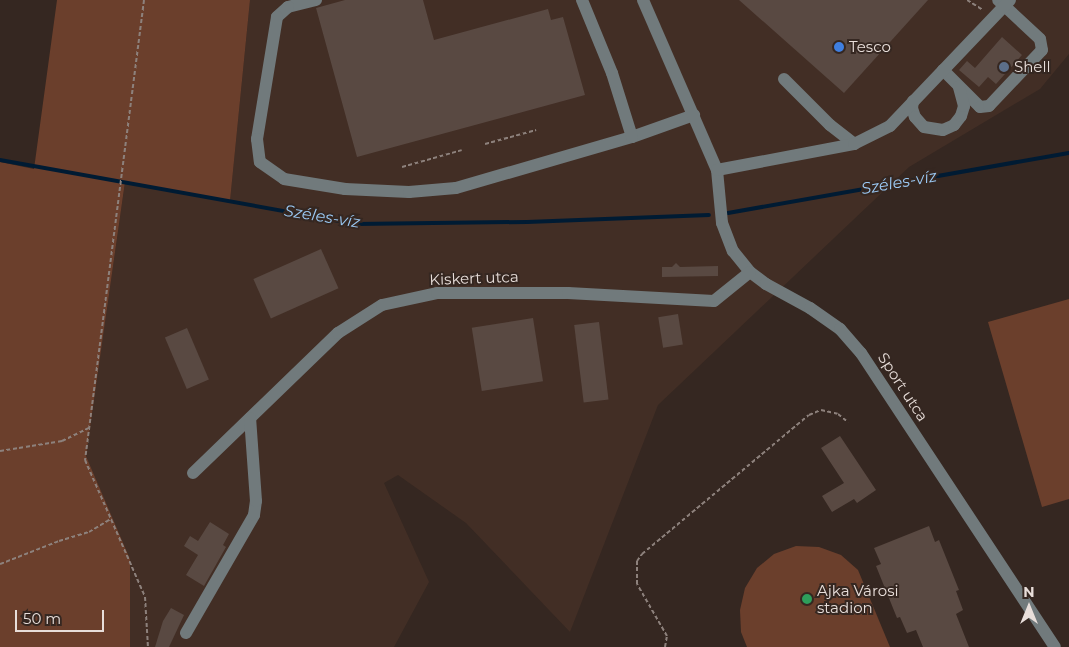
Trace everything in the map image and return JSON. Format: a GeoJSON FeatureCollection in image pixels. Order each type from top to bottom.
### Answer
{"type":"FeatureCollection","features":[{"type":"Feature","properties":{"kind":"street"},"geometry":{"type":"LineString","coordinates":[[316,0],[288,7],[277,17],[257,139],[260,162],[284,179],[354,190],[409,192],[456,188],[632,137],[694,115]]}},
{"type":"Feature","properties":{"kind":"street"},"geometry":{"type":"LineString","coordinates":[[582,0],[612,73],[632,137]]}},
{"type":"Feature","properties":{"kind":"street","name":"Sport utca"},"geometry":{"type":"LineString","coordinates":[[643,0],[717,170],[722,223],[733,251],[750,272],[766,284],[810,308],[840,329],[861,353],[1055,647]]}},
{"type":"Feature","properties":{"kind":"street"},"geometry":{"type":"LineString","coordinates":[[717,170],[854,144],[890,126],[1004,2],[1040,39],[1042,50],[989,106],[980,107],[943,70]]}},
{"type":"Feature","properties":{"kind":"street"},"geometry":{"type":"LineString","coordinates":[[784,79],[830,125],[854,144]]}},
{"type":"Feature","properties":{"kind":"street"},"geometry":{"type":"LineString","coordinates":[[914,101],[912,108],[915,117],[924,127],[943,130],[954,125],[961,116],[964,106],[959,86]]}},
{"type":"Feature","properties":{"kind":"street","name":"Kiskert utca"},"geometry":{"type":"LineString","coordinates":[[194,473],[338,333],[382,304],[437,292],[568,293],[714,301],[750,272]]}},
{"type":"Feature","properties":{"kind":"street"},"geometry":{"type":"LineString","coordinates":[[186,633],[254,515],[256,501],[250,418]]}},
{"type":"Feature","properties":{"kind":"path"},"geometry":{"type":"LineString","coordinates":[[144,0],[85,460],[145,596],[148,647]]}},
{"type":"Feature","properties":{"kind":"path"},"geometry":{"type":"LineString","coordinates":[[971,5],[976,0]]}},
{"type":"Feature","properties":{"kind":"path"},"geometry":{"type":"LineString","coordinates":[[485,144],[536,130]]}},
{"type":"Feature","properties":{"kind":"path"},"geometry":{"type":"LineString","coordinates":[[402,167],[462,150]]}},
{"type":"Feature","properties":{"kind":"path"},"geometry":{"type":"LineString","coordinates":[[665,647],[667,636],[637,584],[637,561],[642,554],[809,415],[821,410],[838,414],[848,422]]}},
{"type":"Feature","properties":{"kind":"path"},"geometry":{"type":"LineString","coordinates":[[0,451],[62,441],[89,428]]}},
{"type":"Feature","properties":{"kind":"path"},"geometry":{"type":"LineString","coordinates":[[0,564],[59,541],[89,532],[111,519]]}},
{"type":"Feature","properties":{"kind":"shaded area"},"geometry":{"type":"Polygon","coordinates":[[[57,0],[250,0],[230,201],[125,182],[86,456],[130,559],[130,647],[0,647],[0,162],[34,169],[57,0]]]}},
{"type":"Feature","properties":{"kind":"shaded area"},"geometry":{"type":"Polygon","coordinates":[[[250,0],[1069,0],[1069,54],[1040,89],[909,167],[658,405],[570,632],[466,523],[398,475],[384,483],[429,582],[394,647],[130,647],[130,559],[86,456],[125,182],[230,201],[250,0]]]}},
{"type":"Feature","properties":{"kind":"shaded area"},"geometry":{"type":"Polygon","coordinates":[[[1069,299],[1069,499],[1042,507],[988,322],[1069,299]]]}},
{"type":"Feature","properties":{"kind":"shaded area","name":"Ajka Városi stadion"},"geometry":{"type":"Polygon","coordinates":[[[796,546],[819,547],[841,555],[858,570],[890,647],[747,647],[741,632],[740,610],[745,588],[757,568],[774,554],[796,546]]]}},
{"type":"Feature","properties":{"kind":"building"},"geometry":{"type":"Polygon","coordinates":[[[345,0],[423,0],[434,40],[548,9],[551,20],[563,17],[585,95],[357,157],[316,8],[345,0]]]}},
{"type":"Feature","properties":{"kind":"building","name":"Tesco"},"geometry":{"type":"Polygon","coordinates":[[[739,0],[928,0],[844,93],[739,0]]]}},
{"type":"Feature","properties":{"kind":"building"},"geometry":{"type":"Polygon","coordinates":[[[1002,37],[1022,55],[996,84],[988,77],[979,87],[959,70],[967,61],[975,68],[1002,37]]]}},
{"type":"Feature","properties":{"kind":"building"},"geometry":{"type":"Polygon","coordinates":[[[321,249],[338,288],[271,318],[253,279],[321,249]]]}},
{"type":"Feature","properties":{"kind":"building"},"geometry":{"type":"Polygon","coordinates":[[[676,263],[680,267],[718,266],[718,276],[662,277],[662,267],[672,267],[676,263]]]}},
{"type":"Feature","properties":{"kind":"building"},"geometry":{"type":"Polygon","coordinates":[[[678,314],[683,345],[663,348],[658,317],[678,314]]]}},
{"type":"Feature","properties":{"kind":"building"},"geometry":{"type":"Polygon","coordinates":[[[533,318],[543,381],[482,391],[472,328],[533,318]]]}},
{"type":"Feature","properties":{"kind":"building"},"geometry":{"type":"Polygon","coordinates":[[[599,322],[609,399],[584,402],[574,325],[599,322]]]}},
{"type":"Feature","properties":{"kind":"building"},"geometry":{"type":"Polygon","coordinates":[[[187,328],[209,380],[187,389],[165,337],[187,328]]]}},
{"type":"Feature","properties":{"kind":"building"},"geometry":{"type":"Polygon","coordinates":[[[840,436],[876,490],[857,503],[854,499],[832,512],[822,496],[844,483],[821,448],[840,436]]]}},
{"type":"Feature","properties":{"kind":"building"},"geometry":{"type":"Polygon","coordinates":[[[210,522],[229,534],[223,545],[226,547],[204,586],[186,575],[198,555],[184,546],[190,536],[198,541],[210,522]]]}},
{"type":"Feature","properties":{"kind":"building"},"geometry":{"type":"Polygon","coordinates":[[[929,526],[935,542],[939,540],[959,590],[956,591],[963,610],[956,614],[969,647],[923,647],[916,630],[907,633],[900,617],[897,618],[876,566],[881,564],[874,548],[929,526]]]}},
{"type":"Feature","properties":{"kind":"building"},"geometry":{"type":"Polygon","coordinates":[[[171,608],[184,615],[169,647],[155,647],[163,621],[171,608]]]}},
{"type":"Feature","properties":{"kind":"waterway","name":"Széles-víz"},"geometry":{"type":"LineString","coordinates":[[728,213],[1069,153]]}},
{"type":"Feature","properties":{"kind":"waterway","name":"Széles-víz"},"geometry":{"type":"LineString","coordinates":[[0,160],[356,224],[527,222],[709,215]]}},
{"type":"Feature","properties":{"kind":"place","name":"Tesco"},"geometry":{"type":"Point","coordinates":[839,47]}},
{"type":"Feature","properties":{"kind":"place","name":"Shell"},"geometry":{"type":"Point","coordinates":[1004,67]}},
{"type":"Feature","properties":{"kind":"place","name":"Ajka Városi stadion"},"geometry":{"type":"Point","coordinates":[807,599]}}]}
